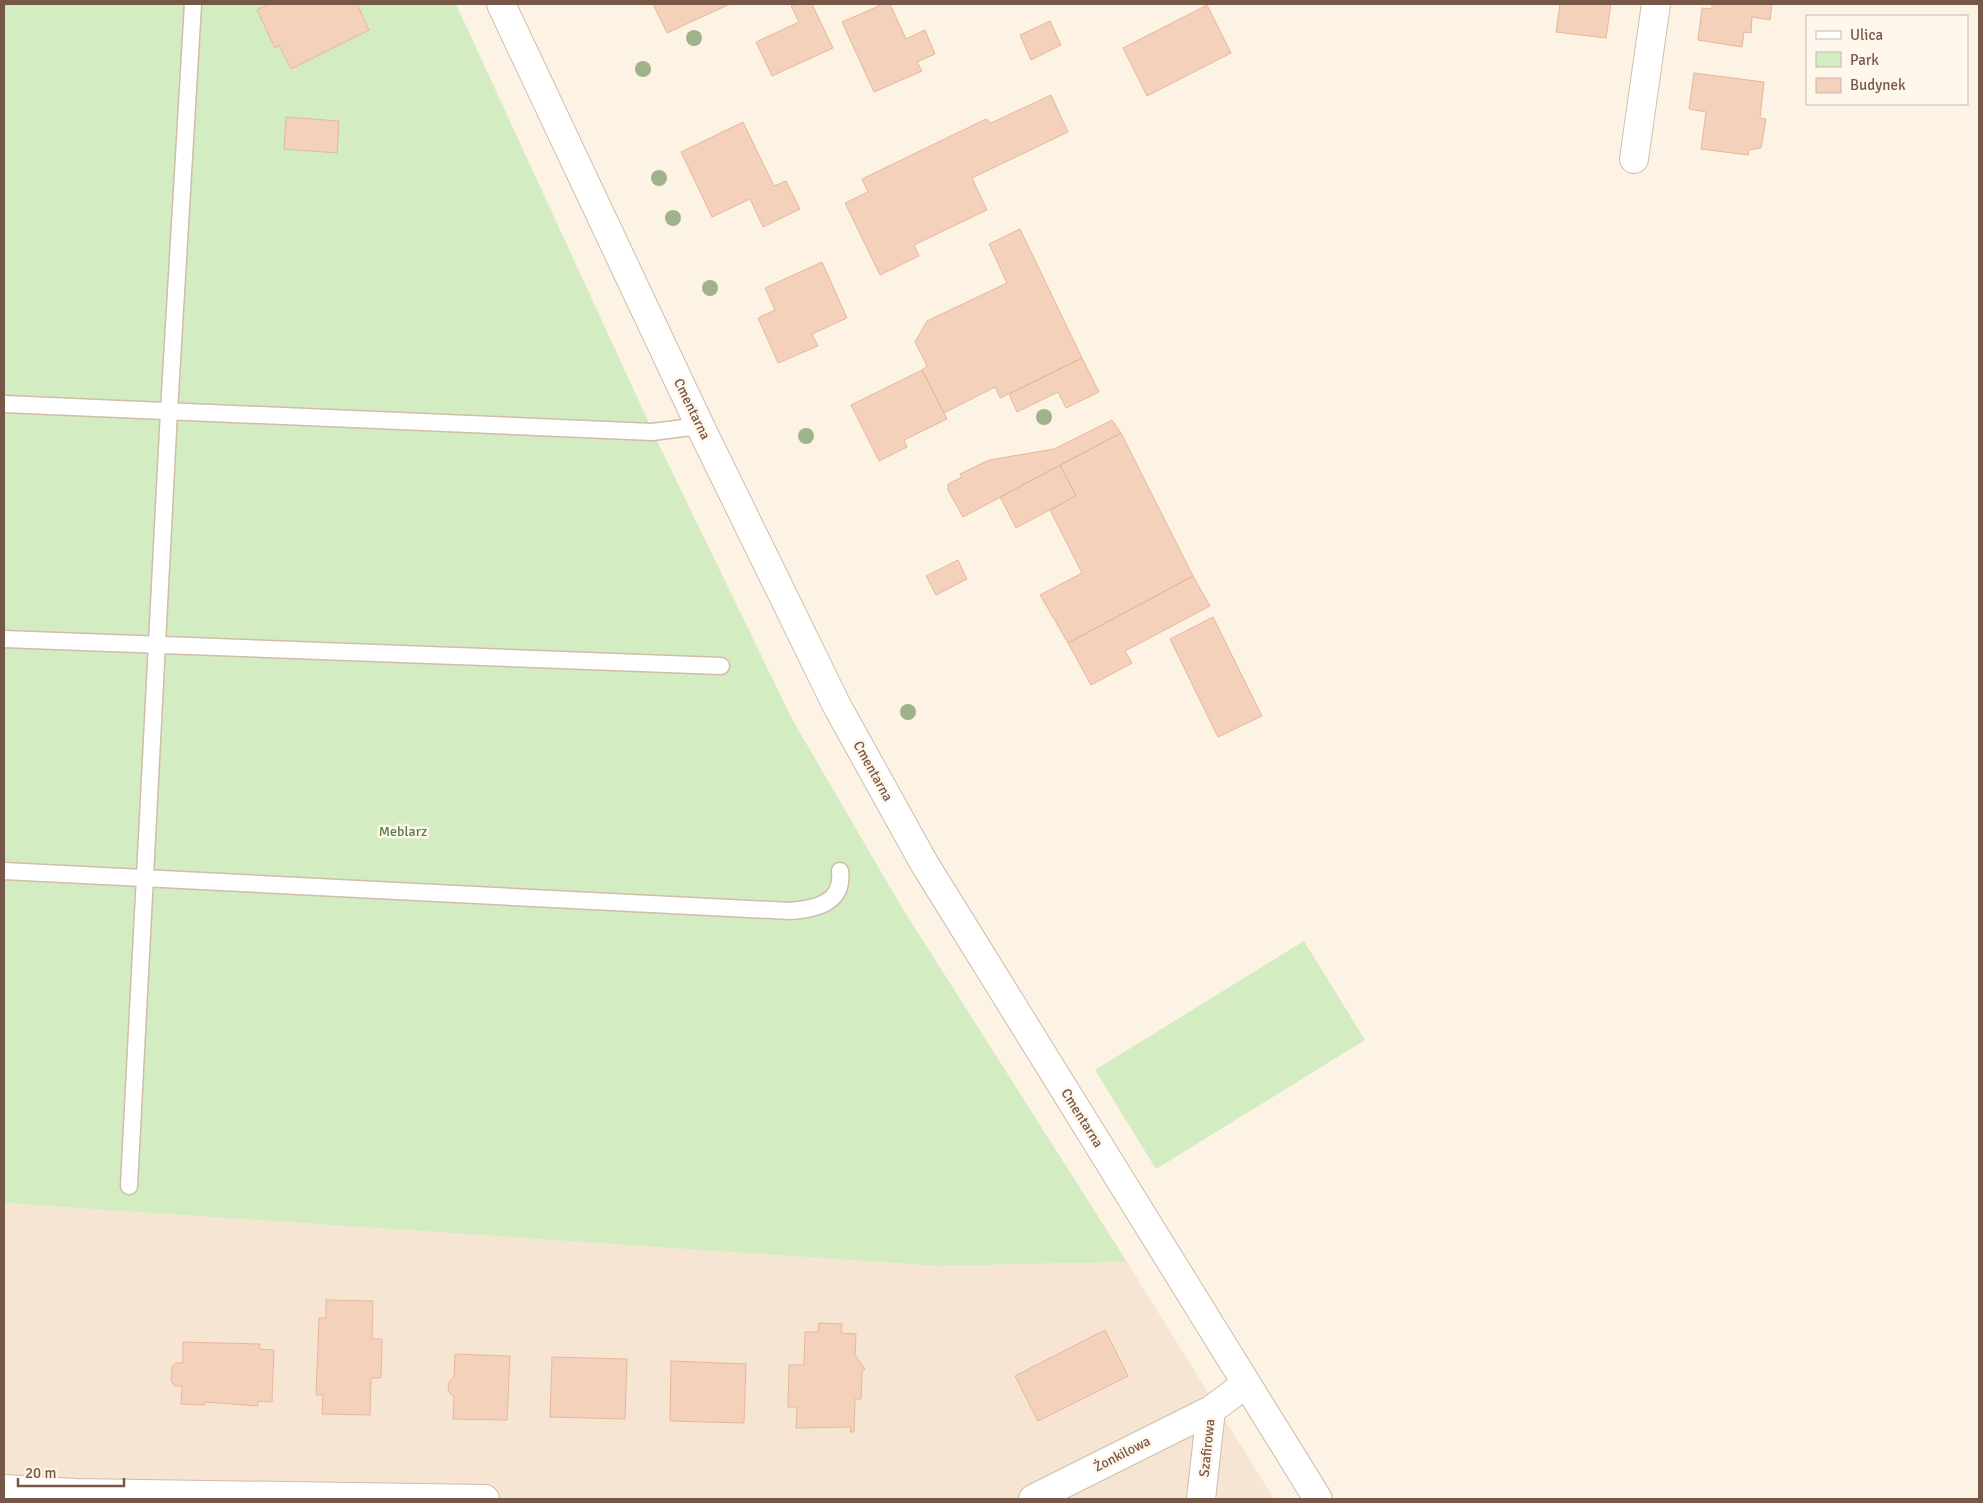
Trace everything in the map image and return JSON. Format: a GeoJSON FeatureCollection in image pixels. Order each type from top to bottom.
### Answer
{"type":"FeatureCollection","features":[{"type":"Feature","properties":{"kind":"street","name":"Cmentarna"},"geometry":{"type":"LineString","coordinates":[[501,4],[700,426],[837,706],[924,863],[1318,1499]]}},
{"type":"Feature","properties":{"kind":"street"},"geometry":{"type":"LineString","coordinates":[[1634,159],[1656,4]]}},
{"type":"Feature","properties":{"kind":"street","name":"Szafirowa"},"geometry":{"type":"LineString","coordinates":[[1201,1499],[1211,1410],[1246,1384]]}},
{"type":"Feature","properties":{"kind":"street","name":"Żonkilowa"},"geometry":{"type":"LineString","coordinates":[[1033,1499],[1211,1410]]}},
{"type":"Feature","properties":{"kind":"street"},"geometry":{"type":"LineString","coordinates":[[4,1489],[76,1496],[485,1499]]}},
{"type":"Feature","properties":{"kind":"lane"},"geometry":{"type":"LineString","coordinates":[[129,1186],[169,411],[193,4]]}},
{"type":"Feature","properties":{"kind":"lane"},"geometry":{"type":"LineString","coordinates":[[4,404],[652,432],[700,426]]}},
{"type":"Feature","properties":{"kind":"lane"},"geometry":{"type":"LineString","coordinates":[[4,639],[721,666]]}},
{"type":"Feature","properties":{"kind":"lane"},"geometry":{"type":"LineString","coordinates":[[4,871],[790,911],[818,906],[834,896],[840,889],[840,871]]}},
{"type":"Feature","properties":{"kind":"shaded area"},"geometry":{"type":"Polygon","coordinates":[[[4,1203],[939,1266],[1127,1262],[1274,1499],[4,1499],[4,1203]]]}},
{"type":"Feature","properties":{"kind":"green space","name":"Meblarz"},"geometry":{"type":"Polygon","coordinates":[[[4,4],[456,4],[661,449],[792,719],[901,906],[1127,1262],[939,1266],[4,1203],[4,4]]]}},
{"type":"Feature","properties":{"kind":"green space"},"geometry":{"type":"Polygon","coordinates":[[[1304,941],[1365,1040],[1156,1169],[1095,1070],[1304,941]]]}},
{"type":"Feature","properties":{"kind":"building"},"geometry":{"type":"Polygon","coordinates":[[[269,4],[357,4],[369,30],[291,69],[279,45],[275,48],[257,10],[269,4]]]}},
{"type":"Feature","properties":{"kind":"building"},"geometry":{"type":"Polygon","coordinates":[[[653,4],[730,4],[667,33],[653,4]]]}},
{"type":"Feature","properties":{"kind":"building"},"geometry":{"type":"Polygon","coordinates":[[[796,4],[812,4],[833,48],[772,76],[756,42],[799,22],[791,6],[796,4]]]}},
{"type":"Feature","properties":{"kind":"building"},"geometry":{"type":"Polygon","coordinates":[[[883,4],[890,4],[906,39],[925,30],[935,54],[917,62],[922,71],[874,92],[842,22],[883,4]]]}},
{"type":"Feature","properties":{"kind":"building"},"geometry":{"type":"Polygon","coordinates":[[[1560,4],[1611,4],[1606,38],[1556,32],[1560,4]]]}},
{"type":"Feature","properties":{"kind":"building"},"geometry":{"type":"Polygon","coordinates":[[[1712,4],[1772,4],[1770,20],[1752,17],[1751,33],[1744,32],[1742,47],[1698,40],[1702,8],[1712,9],[1712,4]]]}},
{"type":"Feature","properties":{"kind":"building"},"geometry":{"type":"Polygon","coordinates":[[[1207,5],[1231,53],[1147,96],[1123,48],[1207,5]]]}},
{"type":"Feature","properties":{"kind":"building"},"geometry":{"type":"Polygon","coordinates":[[[1050,21],[1061,45],[1031,60],[1020,35],[1050,21]]]}},
{"type":"Feature","properties":{"kind":"building"},"geometry":{"type":"Polygon","coordinates":[[[1694,73],[1764,82],[1760,118],[1766,119],[1761,148],[1749,150],[1748,155],[1701,149],[1706,112],[1689,109],[1694,73]]]}},
{"type":"Feature","properties":{"kind":"building"},"geometry":{"type":"Polygon","coordinates":[[[1051,95],[1068,132],[972,178],[987,210],[914,245],[919,256],[880,275],[845,203],[868,192],[862,179],[986,119],[991,123],[1051,95]]]}},
{"type":"Feature","properties":{"kind":"building"},"geometry":{"type":"Polygon","coordinates":[[[286,117],[339,121],[337,153],[284,149],[286,117]]]}},
{"type":"Feature","properties":{"kind":"building"},"geometry":{"type":"Polygon","coordinates":[[[743,122],[774,186],[786,181],[800,209],[763,227],[750,199],[712,217],[681,152],[743,122]]]}},
{"type":"Feature","properties":{"kind":"building"},"geometry":{"type":"Polygon","coordinates":[[[1020,229],[1082,358],[1000,398],[995,387],[944,413],[922,370],[927,366],[915,342],[927,321],[1007,283],[989,244],[1020,229]]]}},
{"type":"Feature","properties":{"kind":"building"},"geometry":{"type":"Polygon","coordinates":[[[822,262],[847,318],[812,334],[818,346],[778,363],[758,318],[775,310],[765,288],[822,262]]]}},
{"type":"Feature","properties":{"kind":"building"},"geometry":{"type":"Polygon","coordinates":[[[1082,358],[1099,392],[1066,408],[1058,392],[1017,412],[1009,394],[1082,358]]]}},
{"type":"Feature","properties":{"kind":"building"},"geometry":{"type":"Polygon","coordinates":[[[922,370],[947,419],[904,440],[907,447],[879,461],[851,405],[922,370]]]}},
{"type":"Feature","properties":{"kind":"building"},"geometry":{"type":"Polygon","coordinates":[[[1112,420],[1121,433],[963,517],[948,490],[948,484],[962,477],[960,474],[989,460],[1054,449],[1112,420]]]}},
{"type":"Feature","properties":{"kind":"building"},"geometry":{"type":"Polygon","coordinates":[[[1121,433],[1193,576],[1068,643],[1040,595],[1082,573],[1050,510],[1076,496],[1060,465],[1121,433]]]}},
{"type":"Feature","properties":{"kind":"building"},"geometry":{"type":"Polygon","coordinates":[[[1060,465],[1076,496],[1016,528],[1000,497],[1060,465]]]}},
{"type":"Feature","properties":{"kind":"building"},"geometry":{"type":"Polygon","coordinates":[[[958,560],[967,579],[936,595],[926,576],[958,560]]]}},
{"type":"Feature","properties":{"kind":"building"},"geometry":{"type":"Polygon","coordinates":[[[1193,576],[1210,606],[1125,651],[1132,663],[1091,685],[1068,643],[1193,576]]]}},
{"type":"Feature","properties":{"kind":"building"},"geometry":{"type":"Polygon","coordinates":[[[1213,617],[1262,716],[1218,737],[1170,639],[1213,617]]]}},
{"type":"Feature","properties":{"kind":"building"},"geometry":{"type":"Polygon","coordinates":[[[326,1300],[373,1301],[372,1339],[382,1339],[381,1378],[371,1378],[370,1415],[322,1414],[323,1395],[316,1395],[319,1318],[326,1318],[326,1300]]]}},
{"type":"Feature","properties":{"kind":"building"},"geometry":{"type":"Polygon","coordinates":[[[819,1323],[842,1324],[841,1333],[856,1334],[855,1355],[865,1369],[862,1371],[861,1399],[855,1399],[854,1432],[850,1432],[851,1427],[796,1428],[797,1407],[788,1407],[789,1365],[804,1365],[805,1332],[818,1332],[819,1323]]]}},
{"type":"Feature","properties":{"kind":"building"},"geometry":{"type":"Polygon","coordinates":[[[1105,1330],[1128,1376],[1038,1421],[1015,1376],[1105,1330]]]}},
{"type":"Feature","properties":{"kind":"building"},"geometry":{"type":"Polygon","coordinates":[[[183,1342],[260,1344],[259,1349],[274,1350],[272,1402],[258,1401],[258,1406],[205,1402],[205,1405],[181,1404],[182,1386],[175,1386],[171,1381],[172,1367],[176,1363],[183,1363],[183,1342]]]}},
{"type":"Feature","properties":{"kind":"building"},"geometry":{"type":"Polygon","coordinates":[[[455,1354],[510,1356],[507,1420],[453,1419],[454,1397],[448,1391],[449,1382],[454,1377],[455,1354]]]}},
{"type":"Feature","properties":{"kind":"building"},"geometry":{"type":"Polygon","coordinates":[[[552,1357],[627,1359],[625,1419],[550,1417],[552,1357]]]}},
{"type":"Feature","properties":{"kind":"building"},"geometry":{"type":"Polygon","coordinates":[[[671,1361],[746,1364],[744,1423],[670,1421],[671,1361]]]}}]}
